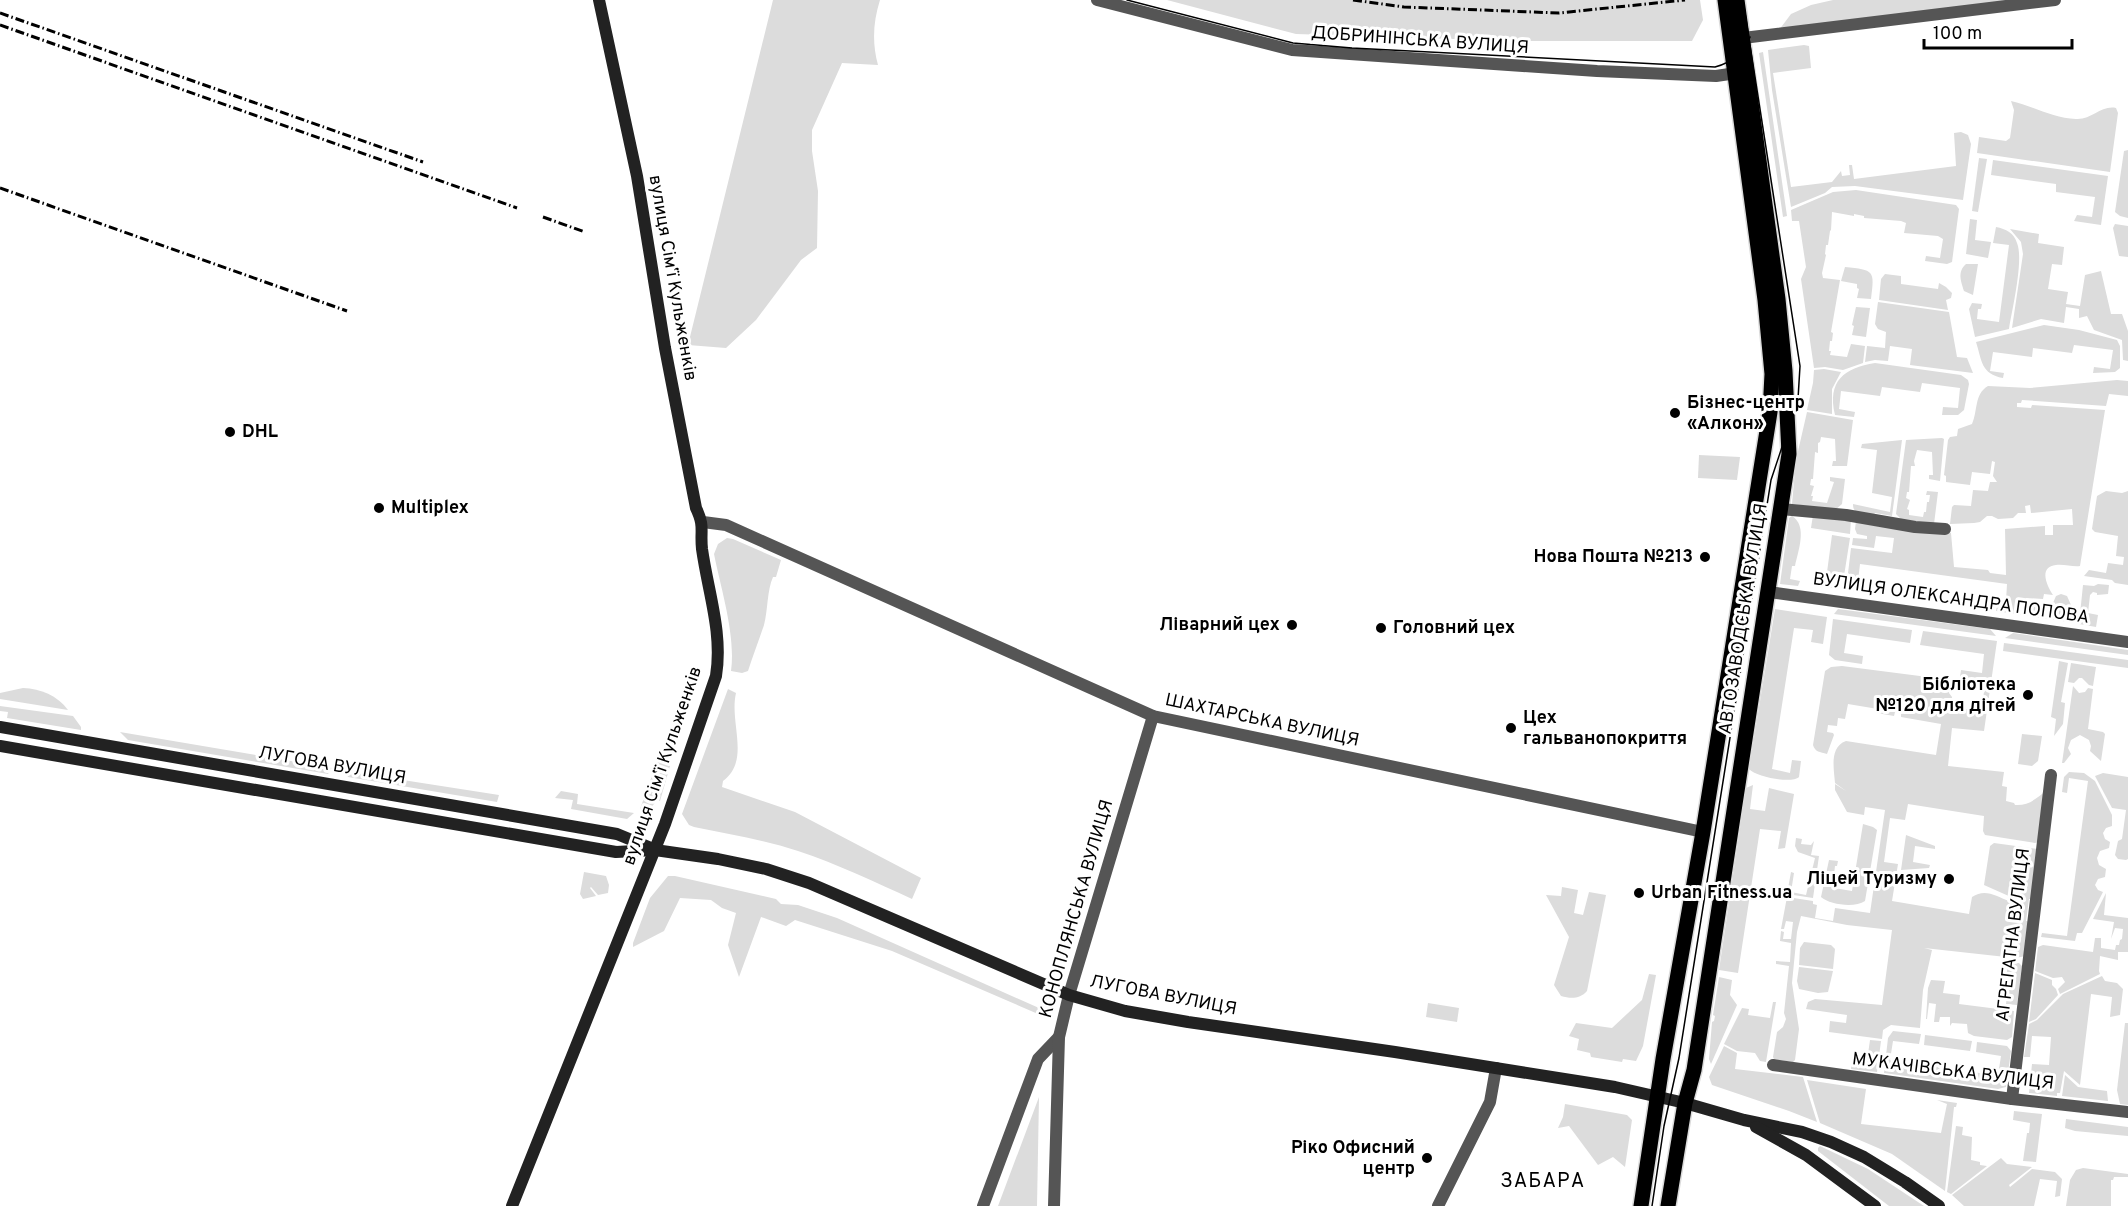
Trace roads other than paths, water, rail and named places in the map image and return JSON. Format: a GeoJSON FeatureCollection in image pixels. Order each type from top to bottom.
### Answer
{"type":"FeatureCollection","features":[{"type":"Feature","properties":{"kind":"main road","name":"вулиця Сімʼї Кульженків"},"geometry":{"type":"LineString","coordinates":[[512,1206],[655,850],[716,676],[719,657],[717,627],[702,546],[703,522],[696,508],[637,176],[599,0]]}},
{"type":"Feature","properties":{"kind":"main road"},"geometry":{"type":"LineString","coordinates":[[1725,0],[1739,37]]}},
{"type":"Feature","properties":{"kind":"main road"},"geometry":{"type":"LineString","coordinates":[[1737,0],[1739,37]]}},
{"type":"Feature","properties":{"kind":"main road","name":"АВТОЗАВОДСЬКА ВУЛИЦЯ"},"geometry":{"type":"LineString","coordinates":[[1641,1206],[1758,495],[1771,402],[1772,374],[1739,37]]}},
{"type":"Feature","properties":{"kind":"main road","name":"АВТОЗАВОДСЬКА ВУЛИЦЯ"},"geometry":{"type":"LineString","coordinates":[[1668,1206],[1685,1103],[1694,1070],[1790,443],[1785,371],[1741,72]]}},
{"type":"Feature","properties":{"kind":"main road","name":"ЛУГОВА ВУЛИЦЯ"},"geometry":{"type":"LineString","coordinates":[[0,728],[617,834],[655,850]]}},
{"type":"Feature","properties":{"kind":"main road","name":"ЛУГОВА ВУЛИЦЯ"},"geometry":{"type":"LineString","coordinates":[[0,746],[616,852],[655,850],[718,859],[809,883],[1069,995],[1125,1011],[1615,1087],[1658,1096],[1743,1120]]}},
{"type":"Feature","properties":{"kind":"main road"},"geometry":{"type":"LineString","coordinates":[[1743,1120],[1806,1155],[1875,1206]]}},
{"type":"Feature","properties":{"kind":"main road"},"geometry":{"type":"LineString","coordinates":[[1743,1120],[1802,1132],[1831,1142],[1888,1172],[1939,1206]]}},
{"type":"Feature","properties":{"kind":"street","name":"ДОБРИНІНСЬКА ВУЛИЦЯ"},"geometry":{"type":"LineString","coordinates":[[1097,0],[1292,50],[1633,72],[1716,76],[1741,72]]}},
{"type":"Feature","properties":{"kind":"street"},"geometry":{"type":"LineString","coordinates":[[1739,37],[2055,0]]}},
{"type":"Feature","properties":{"kind":"street"},"geometry":{"type":"LineString","coordinates":[[1781,509],[1846,515],[1915,527],[1945,529]]}},
{"type":"Feature","properties":{"kind":"street","name":"ШАХТАРСЬКА ВУЛИЦЯ"},"geometry":{"type":"LineString","coordinates":[[703,522],[726,525],[736,529],[1153,716],[1703,832]]}},
{"type":"Feature","properties":{"kind":"street","name":"ВУЛИЦЯ ОЛЕКСАНДРА ПОПОВА"},"geometry":{"type":"LineString","coordinates":[[1769,592],[2128,642]]}},
{"type":"Feature","properties":{"kind":"street","name":"КОНОПЛЯНСЬКА ВУЛИЦЯ"},"geometry":{"type":"LineString","coordinates":[[983,1206],[1038,1059],[1059,1037],[1069,995],[1153,716]]}},
{"type":"Feature","properties":{"kind":"street","name":"АГРЕГАТНА ВУЛИЦЯ"},"geometry":{"type":"LineString","coordinates":[[2012,1099],[2051,775]]}},
{"type":"Feature","properties":{"kind":"street"},"geometry":{"type":"LineString","coordinates":[[1054,1206],[1059,1037]]}},
{"type":"Feature","properties":{"kind":"street","name":"МУКАЧІВСЬКА ВУЛИЦЯ"},"geometry":{"type":"LineString","coordinates":[[1773,1065],[2012,1099],[2128,1112]]}},
{"type":"Feature","properties":{"kind":"street"},"geometry":{"type":"LineString","coordinates":[[1438,1206],[1490,1102],[1496,1068]]}},
{"type":"Feature","properties":{"kind":"tram line"},"geometry":{"type":"LineString","coordinates":[[1127,0],[1293,43],[1352,48],[1715,67],[1737,56],[1750,37]]}},
{"type":"Feature","properties":{"kind":"tram line"},"geometry":{"type":"LineString","coordinates":[[1652,1206],[1664,1126],[1679,1058],[1771,480],[1798,399],[1800,366],[1743,0]]}},
{"type":"Feature","properties":{"kind":"railway"},"geometry":{"type":"LineString","coordinates":[[1353,0],[1404,7],[1559,13],[1685,0]]}},
{"type":"Feature","properties":{"kind":"railway"},"geometry":{"type":"LineString","coordinates":[[0,13],[423,162]]}},
{"type":"Feature","properties":{"kind":"railway"},"geometry":{"type":"LineString","coordinates":[[0,25],[517,208]]}},
{"type":"Feature","properties":{"kind":"railway"},"geometry":{"type":"LineString","coordinates":[[0,188],[347,311]]}},
{"type":"Feature","properties":{"kind":"railway"},"geometry":{"type":"LineString","coordinates":[[543,217],[585,232]]}},
{"type":"Feature","properties":{"kind":"place","name":"Бізнес-центр «Алкон»"},"geometry":{"type":"Point","coordinates":[1675,413]}},
{"type":"Feature","properties":{"kind":"place","name":"DHL"},"geometry":{"type":"Point","coordinates":[230,432]}},
{"type":"Feature","properties":{"kind":"place","name":"Multiplex"},"geometry":{"type":"Point","coordinates":[379,508]}},
{"type":"Feature","properties":{"kind":"place","name":"Нова Пошта №213"},"geometry":{"type":"Point","coordinates":[1705,557]}},
{"type":"Feature","properties":{"kind":"place","name":"Ліварний цех"},"geometry":{"type":"Point","coordinates":[1292,625]}},
{"type":"Feature","properties":{"kind":"place","name":"Головний цех"},"geometry":{"type":"Point","coordinates":[1381,628]}},
{"type":"Feature","properties":{"kind":"place","name":"Бібліотека №120 для дітей"},"geometry":{"type":"Point","coordinates":[2028,695]}},
{"type":"Feature","properties":{"kind":"place","name":"Цех гальванопокриття"},"geometry":{"type":"Point","coordinates":[1511,728]}},
{"type":"Feature","properties":{"kind":"place","name":"Ліцей Туризму"},"geometry":{"type":"Point","coordinates":[1949,879]}},
{"type":"Feature","properties":{"kind":"place","name":"Urban Fitness.ua"},"geometry":{"type":"Point","coordinates":[1639,893]}},
{"type":"Feature","properties":{"kind":"place","name":"Ріко Офисний центр"},"geometry":{"type":"Point","coordinates":[1427,1158]}},
{"type":"Feature","properties":{"kind":"district","name":"ЗАБАРА"},"geometry":{"type":"Point","coordinates":[1543,1182]}}]}
